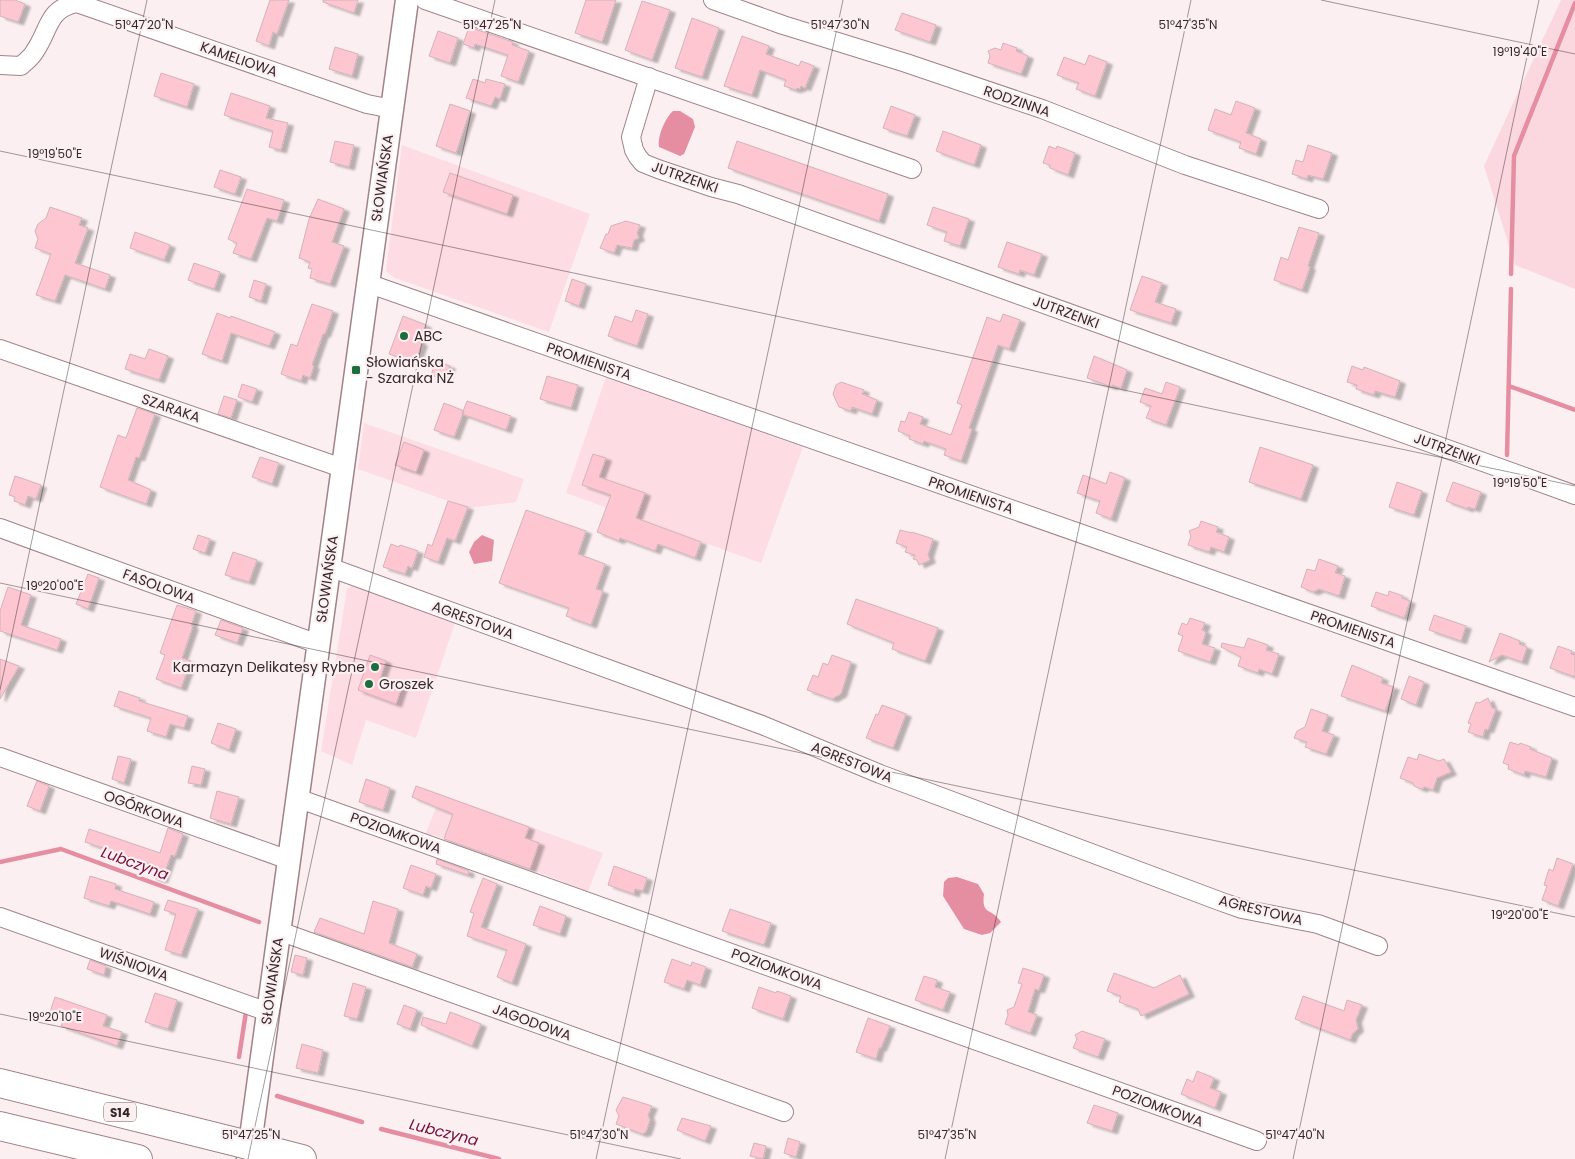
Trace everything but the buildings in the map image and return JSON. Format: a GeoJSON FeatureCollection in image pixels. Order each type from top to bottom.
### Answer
{"type":"FeatureCollection","features":[{"type":"Feature","properties":{"kind":"highway","name":"S14"},"geometry":{"type":"LineString","coordinates":[[0,1083],[252,1150],[302,1159]]}},
{"type":"Feature","properties":{"kind":"highway"},"geometry":{"type":"LineString","coordinates":[[0,1126],[138,1159]]}},
{"type":"Feature","properties":{"kind":"street","name":"SŁOWIAŃSKA"},"geometry":{"type":"LineString","coordinates":[[252,1150],[268,1012],[406,0]]}},
{"type":"Feature","properties":{"kind":"street"},"geometry":{"type":"LineString","coordinates":[[426,0],[912,170]]}},
{"type":"Feature","properties":{"kind":"street","name":"RODZINNA"},"geometry":{"type":"LineString","coordinates":[[712,0],[784,25],[906,63],[1042,110],[1185,165],[1319,209]]}},
{"type":"Feature","properties":{"kind":"street","name":"KAMELIOWA"},"geometry":{"type":"LineString","coordinates":[[0,65],[21,66],[35,52],[55,13],[66,5],[77,3],[367,104],[392,109]]}},
{"type":"Feature","properties":{"kind":"street","name":"JUTRZENKI"},"geometry":{"type":"LineString","coordinates":[[649,77],[631,136],[634,150],[638,157],[650,166],[711,187],[738,194],[1575,495]]}},
{"type":"Feature","properties":{"kind":"street","name":"PROMIENISTA"},"geometry":{"type":"LineString","coordinates":[[368,283],[1575,708]]}},
{"type":"Feature","properties":{"kind":"street","name":"SZARAKA"},"geometry":{"type":"LineString","coordinates":[[0,349],[342,468]]}},
{"type":"Feature","properties":{"kind":"street","name":"FASOLOWA"},"geometry":{"type":"LineString","coordinates":[[0,528],[318,644]]}},
{"type":"Feature","properties":{"kind":"street","name":"AGRESTOWA"},"geometry":{"type":"LineString","coordinates":[[329,567],[762,725],[880,774],[1235,906],[1318,924],[1378,946]]}},
{"type":"Feature","properties":{"kind":"street","name":"OGÓRKOWA"},"geometry":{"type":"LineString","coordinates":[[0,757],[289,860]]}},
{"type":"Feature","properties":{"kind":"street","name":"POZIOMKOWA"},"geometry":{"type":"LineString","coordinates":[[297,798],[1257,1141]]}},
{"type":"Feature","properties":{"kind":"street","name":"WIŚNIOWA"},"geometry":{"type":"LineString","coordinates":[[0,916],[268,1012]]}},
{"type":"Feature","properties":{"kind":"street","name":"JAGODOWA"},"geometry":{"type":"LineString","coordinates":[[279,931],[784,1112]]}},
{"type":"Feature","properties":{"kind":"shaded area"},"geometry":{"type":"Polygon","coordinates":[[[1561,0],[1575,0],[1575,289],[1515,265],[1484,166],[1561,0]]]}},
{"type":"Feature","properties":{"kind":"shaded area"},"geometry":{"type":"Polygon","coordinates":[[[673,111],[680,111],[693,119],[695,127],[684,154],[680,156],[659,147],[662,128],[673,111]]]}},
{"type":"Feature","properties":{"kind":"shaded area"},"geometry":{"type":"Polygon","coordinates":[[[402,145],[590,214],[549,332],[395,278],[386,271],[402,145]]]}},
{"type":"Feature","properties":{"kind":"shaded area"},"geometry":{"type":"Polygon","coordinates":[[[606,377],[803,447],[761,563],[566,493],[606,377]]]}},
{"type":"Feature","properties":{"kind":"shaded area"},"geometry":{"type":"Polygon","coordinates":[[[364,423],[524,479],[516,502],[468,508],[358,469],[364,423]]]}},
{"type":"Feature","properties":{"kind":"shaded area"},"geometry":{"type":"Polygon","coordinates":[[[482,535],[494,540],[492,561],[474,564],[469,552],[474,542],[482,535]]]}},
{"type":"Feature","properties":{"kind":"shaded area"},"geometry":{"type":"Polygon","coordinates":[[[355,584],[455,623],[416,738],[366,720],[352,765],[321,751],[347,589],[355,584]]]}},
{"type":"Feature","properties":{"kind":"shaded area"},"geometry":{"type":"Polygon","coordinates":[[[441,795],[603,853],[587,894],[575,890],[562,881],[434,835],[425,835],[441,795]]]}},
{"type":"Feature","properties":{"kind":"shaded area"},"geometry":{"type":"Polygon","coordinates":[[[957,877],[978,884],[984,894],[984,906],[998,917],[1001,922],[990,933],[982,935],[964,929],[943,896],[944,882],[948,878],[957,877]]]}},
{"type":"Feature","properties":{"kind":"waterway"},"geometry":{"type":"LineString","coordinates":[[1511,274],[1514,156],[1575,3]]}},
{"type":"Feature","properties":{"kind":"waterway"},"geometry":{"type":"LineString","coordinates":[[1507,455],[1511,289]]}},
{"type":"Feature","properties":{"kind":"waterway"},"geometry":{"type":"LineString","coordinates":[[1509,386],[1575,410]]}},
{"type":"Feature","properties":{"kind":"waterway","name":"Lubczyna"},"geometry":{"type":"LineString","coordinates":[[0,862],[61,849],[259,922]]}},
{"type":"Feature","properties":{"kind":"waterway","name":"Lubczyna"},"geometry":{"type":"LineString","coordinates":[[239,1057],[246,1012]]}},
{"type":"Feature","properties":{"kind":"waterway","name":"Lubczyna"},"geometry":{"type":"LineString","coordinates":[[277,1096],[362,1122]]}},
{"type":"Feature","properties":{"kind":"waterway","name":"Lubczyna"},"geometry":{"type":"LineString","coordinates":[[381,1129],[499,1159]]}},
{"type":"Feature","properties":{"kind":"place","name":"ABC"},"geometry":{"type":"Point","coordinates":[404,336]}},
{"type":"Feature","properties":{"kind":"place","name":"Słowiańska - Szaraka NŻ"},"geometry":{"type":"Point","coordinates":[356,370]}},
{"type":"Feature","properties":{"kind":"place","name":"Karmazyn Delikatesy Rybne"},"geometry":{"type":"Point","coordinates":[375,667]}},
{"type":"Feature","properties":{"kind":"place","name":"Groszek"},"geometry":{"type":"Point","coordinates":[369,684]}}]}
